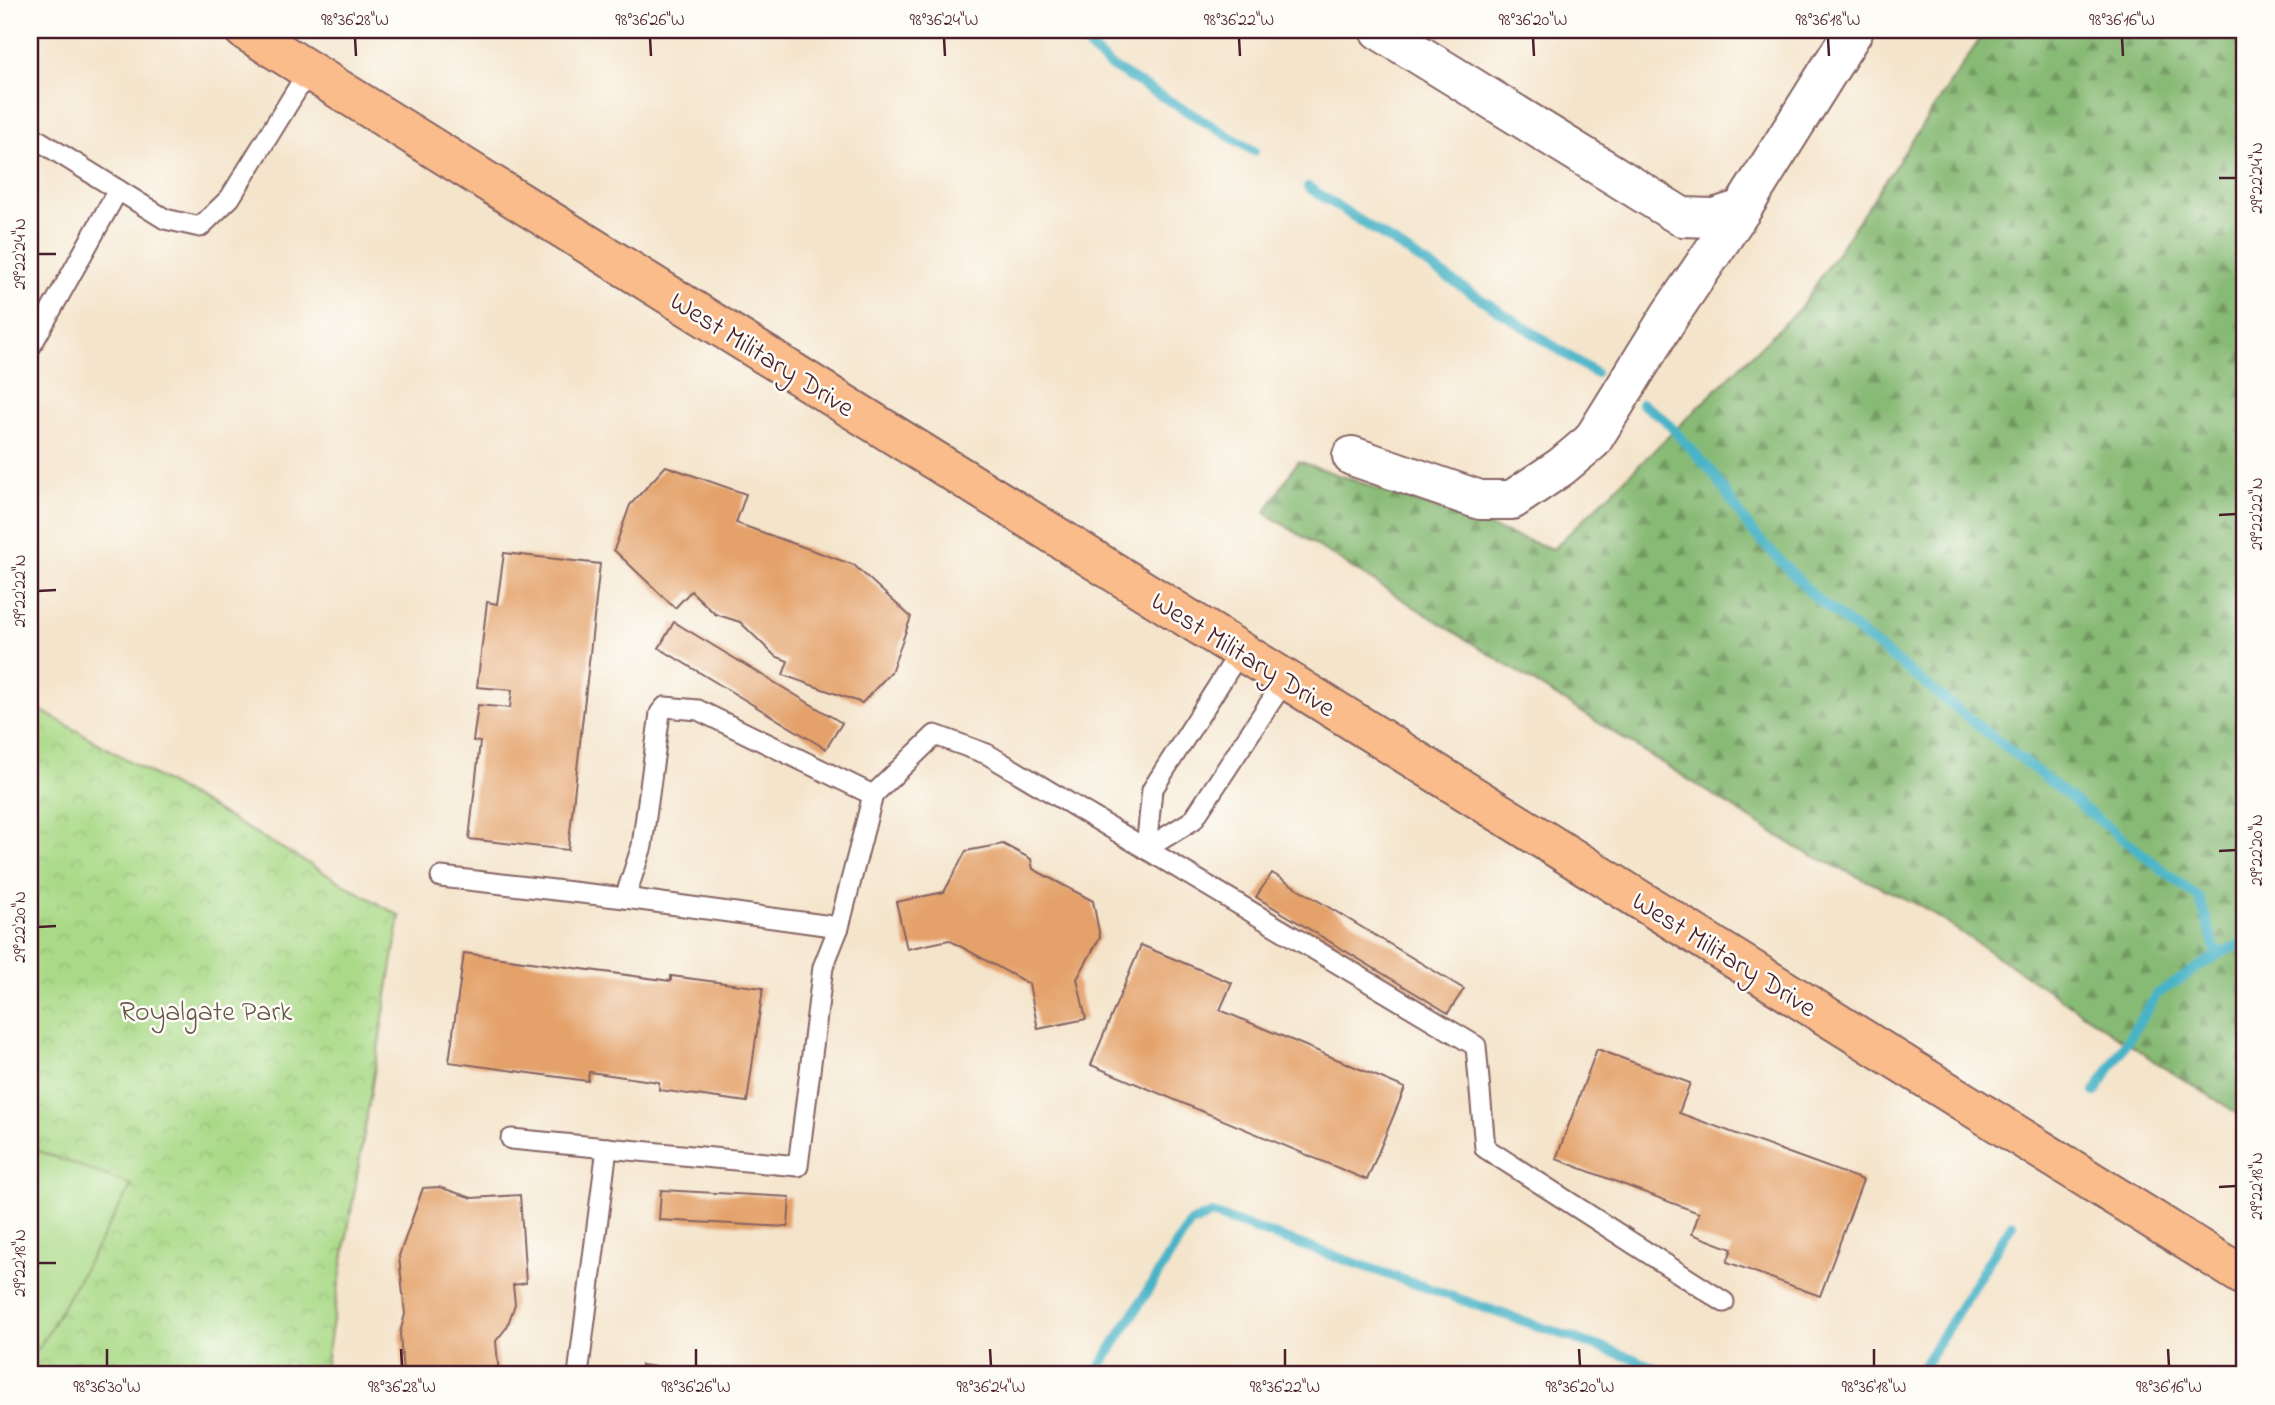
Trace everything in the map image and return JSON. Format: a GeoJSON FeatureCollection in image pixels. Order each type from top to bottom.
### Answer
{"type":"FeatureCollection","features":[{"type":"Feature","properties":{"kind":"main road","name":"West Military Drive"},"geometry":{"type":"LineString","coordinates":[[244,30],[2245,1277]]}},
{"type":"Feature","properties":{"kind":"street"},"geometry":{"type":"LineString","coordinates":[[1379,30],[1682,217],[1714,218],[1742,208]]}},
{"type":"Feature","properties":{"kind":"street"},"geometry":{"type":"LineString","coordinates":[[1352,456],[1480,500],[1512,500],[1561,467],[1592,441],[1670,314],[1742,208],[1854,30]]}},
{"type":"Feature","properties":{"kind":"lane"},"geometry":{"type":"LineString","coordinates":[[30,135],[165,219],[200,227],[230,198],[309,70]]}},
{"type":"Feature","properties":{"kind":"lane"},"geometry":{"type":"LineString","coordinates":[[30,348],[118,190]]}},
{"type":"Feature","properties":{"kind":"lane"},"geometry":{"type":"LineString","coordinates":[[1146,849],[1152,790],[1241,650]]}},
{"type":"Feature","properties":{"kind":"lane"},"geometry":{"type":"LineString","coordinates":[[1146,849],[1193,820],[1285,680]]}},
{"type":"Feature","properties":{"kind":"lane"},"geometry":{"type":"LineString","coordinates":[[625,898],[642,846],[660,713],[665,707],[698,710],[873,795]]}},
{"type":"Feature","properties":{"kind":"lane"},"geometry":{"type":"LineString","coordinates":[[511,1139],[797,1166],[823,967],[839,927],[873,795],[935,735],[987,754],[1476,1046],[1485,1148],[1724,1302]]}},
{"type":"Feature","properties":{"kind":"lane"},"geometry":{"type":"LineString","coordinates":[[441,877],[839,927]]}},
{"type":"Feature","properties":{"kind":"lane"},"geometry":{"type":"LineString","coordinates":[[578,1375],[607,1148]]}},
{"type":"Feature","properties":{"kind":"green space"},"geometry":{"type":"Polygon","coordinates":[[[1986,30],[2245,30],[2245,1118],[1921,906],[1799,849],[1265,513],[1298,461],[1553,549],[1800,308],[1986,30]]]}},
{"type":"Feature","properties":{"kind":"green space","name":"Royalgate Park"},"geometry":{"type":"Polygon","coordinates":[[[30,704],[400,916],[324,1375],[30,1375],[30,704]]]}},
{"type":"Feature","properties":{"kind":"green space"},"geometry":{"type":"Polygon","coordinates":[[[30,1148],[132,1185],[39,1348],[30,1356],[30,1148]]]}},
{"type":"Feature","properties":{"kind":"building"},"geometry":{"type":"Polygon","coordinates":[[[666,466],[746,494],[736,523],[854,565],[911,617],[891,672],[862,703],[783,675],[788,661],[775,656],[740,622],[715,614],[691,591],[675,608],[614,550],[630,505],[666,466]]]}},
{"type":"Feature","properties":{"kind":"building"},"geometry":{"type":"Polygon","coordinates":[[[504,553],[600,564],[568,850],[469,839],[480,742],[473,741],[478,705],[510,708],[512,690],[477,687],[487,602],[497,604],[504,553]]]}},
{"type":"Feature","properties":{"kind":"building"},"geometry":{"type":"Polygon","coordinates":[[[674,622],[842,723],[826,749],[659,648],[674,622]]]}},
{"type":"Feature","properties":{"kind":"building"},"geometry":{"type":"Polygon","coordinates":[[[1003,844],[1031,859],[1033,869],[1093,901],[1100,937],[1077,979],[1086,1019],[1038,1029],[1029,984],[949,940],[907,949],[896,902],[944,892],[966,851],[1003,844]]]}},
{"type":"Feature","properties":{"kind":"building"},"geometry":{"type":"Polygon","coordinates":[[[1272,873],[1464,989],[1448,1013],[1256,897],[1272,873]]]}},
{"type":"Feature","properties":{"kind":"building"},"geometry":{"type":"Polygon","coordinates":[[[1141,945],[1232,983],[1220,1010],[1405,1088],[1367,1180],[1091,1065],[1141,945]]]}},
{"type":"Feature","properties":{"kind":"building"},"geometry":{"type":"Polygon","coordinates":[[[464,953],[671,981],[671,976],[763,988],[747,1102],[659,1090],[659,1082],[589,1072],[588,1081],[449,1062],[464,953]]]}},
{"type":"Feature","properties":{"kind":"building"},"geometry":{"type":"Polygon","coordinates":[[[1597,1049],[1690,1083],[1679,1113],[1863,1180],[1820,1296],[1727,1262],[1732,1249],[1692,1234],[1699,1213],[1556,1159],[1597,1049]]]}},
{"type":"Feature","properties":{"kind":"building"},"geometry":{"type":"Polygon","coordinates":[[[439,1187],[472,1198],[520,1195],[526,1283],[513,1285],[515,1304],[507,1327],[496,1341],[499,1375],[403,1375],[400,1333],[405,1314],[399,1256],[423,1188],[439,1187]]]}},
{"type":"Feature","properties":{"kind":"building"},"geometry":{"type":"Polygon","coordinates":[[[661,1190],[790,1197],[788,1227],[659,1220],[661,1190]]]}},
{"type":"Feature","properties":{"kind":"building"},"geometry":{"type":"Polygon","coordinates":[[[641,1365],[706,1374],[706,1375],[640,1375],[641,1365]]]}},
{"type":"Feature","properties":{"kind":"waterway"},"geometry":{"type":"LineString","coordinates":[[1071,30],[1109,65],[1254,151]]}},
{"type":"Feature","properties":{"kind":"waterway"},"geometry":{"type":"LineString","coordinates":[[1308,187],[1595,373]]}},
{"type":"Feature","properties":{"kind":"waterway"},"geometry":{"type":"LineString","coordinates":[[1642,404],[1663,418],[1712,472],[1750,529],[1817,599],[2200,899],[2217,955],[2245,942]]}},
{"type":"Feature","properties":{"kind":"waterway"},"geometry":{"type":"LineString","coordinates":[[2095,1092],[2157,994],[2217,955]]}},
{"type":"Feature","properties":{"kind":"waterway"},"geometry":{"type":"LineString","coordinates":[[1095,1375],[1190,1223],[1212,1214],[1634,1359],[1671,1375]]}},
{"type":"Feature","properties":{"kind":"waterway"},"geometry":{"type":"LineString","coordinates":[[1918,1375],[2012,1224]]}}]}
